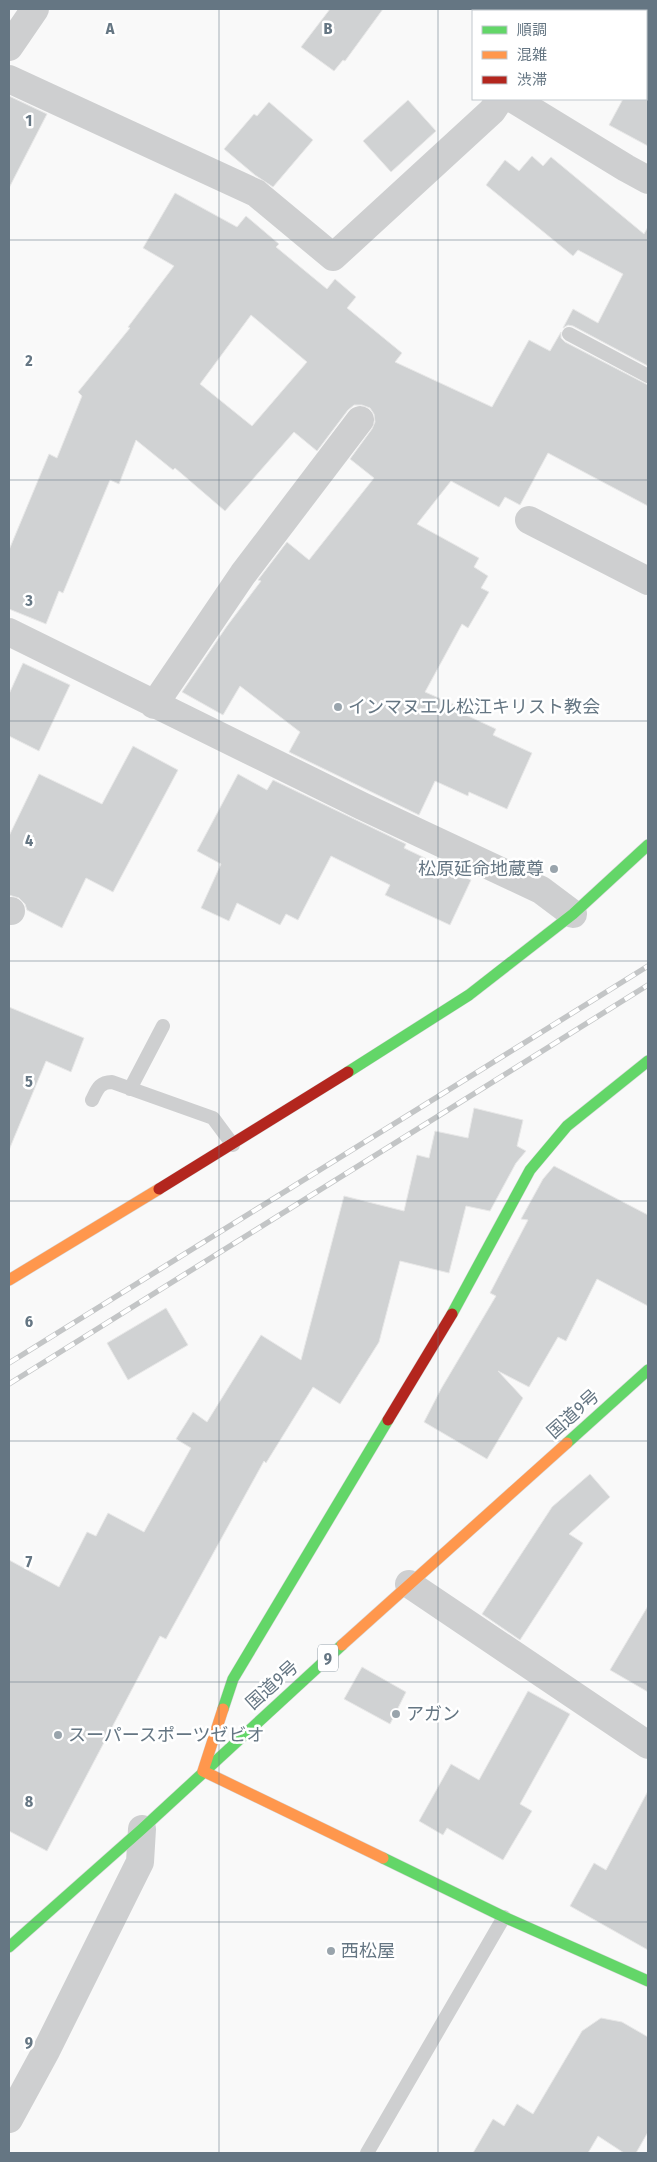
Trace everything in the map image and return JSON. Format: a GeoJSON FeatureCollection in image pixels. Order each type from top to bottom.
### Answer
{"type":"FeatureCollection","features":[{"type":"Feature","properties":{"kind":"main road"},"geometry":{"type":"LineString","coordinates":[[9,1280],[232,1145],[469,995],[573,914],[648,845]]}},
{"type":"Feature","properties":{"kind":"main road"},"geometry":{"type":"LineString","coordinates":[[636,857],[644,869]]}},
{"type":"Feature","properties":{"kind":"main road"},"geometry":{"type":"LineString","coordinates":[[648,1061],[567,1126],[530,1170],[452,1314],[233,1679],[204,1770],[504,1918],[648,1981]]}},
{"type":"Feature","properties":{"kind":"main road","name":"国道9号"},"geometry":{"type":"LineString","coordinates":[[9,1947],[142,1829],[204,1770],[409,1584],[648,1370]]}},
{"type":"Feature","properties":{"kind":"street"},"geometry":{"type":"LineString","coordinates":[[9,47],[35,9]]}},
{"type":"Feature","properties":{"kind":"street"},"geometry":{"type":"LineString","coordinates":[[9,79],[256,193],[333,257],[492,111],[499,100]]}},
{"type":"Feature","properties":{"kind":"street"},"geometry":{"type":"LineString","coordinates":[[515,100],[648,180]]}},
{"type":"Feature","properties":{"kind":"street"},"geometry":{"type":"LineString","coordinates":[[154,705],[243,574],[360,420]]}},
{"type":"Feature","properties":{"kind":"street"},"geometry":{"type":"LineString","coordinates":[[529,520],[648,581]]}},
{"type":"Feature","properties":{"kind":"street"},"geometry":{"type":"LineString","coordinates":[[9,632],[154,705],[541,890],[573,914]]}},
{"type":"Feature","properties":{"kind":"street"},"geometry":{"type":"LineString","coordinates":[[409,1584],[648,1745]]}},
{"type":"Feature","properties":{"kind":"street"},"geometry":{"type":"LineString","coordinates":[[9,2119],[46,2051],[140,1862],[142,1829]]}},
{"type":"Feature","properties":{"kind":"lane"},"geometry":{"type":"LineString","coordinates":[[569,334],[648,376]]}},
{"type":"Feature","properties":{"kind":"lane"},"geometry":{"type":"LineString","coordinates":[[130,1089],[162,1026]]}},
{"type":"Feature","properties":{"kind":"lane"},"geometry":{"type":"LineString","coordinates":[[92,1100],[99,1086],[104,1082],[112,1082],[213,1118],[232,1145]]}},
{"type":"Feature","properties":{"kind":"lane"},"geometry":{"type":"LineString","coordinates":[[367,2153],[504,1918]]}},
{"type":"Feature","properties":{"kind":"building"},"geometry":{"type":"Polygon","coordinates":[[[330,9],[383,9],[345,61],[343,60],[334,71],[301,47],[330,9]]]}},
{"type":"Feature","properties":{"kind":"building"},"geometry":{"type":"Polygon","coordinates":[[[9,96],[47,114],[9,188],[9,96]]]}},
{"type":"Feature","properties":{"kind":"building"},"geometry":{"type":"Polygon","coordinates":[[[648,99],[648,146],[609,125],[622,100],[648,99]]]}},
{"type":"Feature","properties":{"kind":"building"},"geometry":{"type":"Polygon","coordinates":[[[408,100],[436,131],[391,172],[363,141],[408,100]]]}},
{"type":"Feature","properties":{"kind":"building"},"geometry":{"type":"Polygon","coordinates":[[[269,102],[313,140],[273,187],[255,175],[224,149],[254,114],[257,116],[269,102]]]}},
{"type":"Feature","properties":{"kind":"building"},"geometry":{"type":"Polygon","coordinates":[[[532,156],[543,166],[551,157],[644,234],[648,227],[648,366],[573,326],[568,325],[563,328],[573,309],[598,323],[623,274],[578,250],[573,256],[486,185],[505,160],[519,171],[532,156]]]}},
{"type":"Feature","properties":{"kind":"building"},"geometry":{"type":"Polygon","coordinates":[[[175,193],[237,227],[246,216],[279,244],[276,247],[327,289],[335,279],[356,297],[347,308],[402,353],[395,362],[492,407],[529,340],[550,351],[561,332],[561,338],[565,342],[648,385],[648,506],[548,453],[520,505],[505,497],[499,507],[451,481],[417,524],[479,558],[474,567],[488,576],[481,588],[489,592],[468,628],[462,624],[425,692],[455,705],[453,709],[496,729],[493,735],[532,753],[507,809],[469,792],[468,796],[435,781],[419,815],[289,752],[300,732],[240,686],[223,715],[182,692],[227,626],[261,581],[258,580],[287,542],[309,560],[374,478],[350,459],[375,422],[374,414],[370,408],[354,405],[348,410],[317,451],[294,432],[225,511],[175,468],[173,470],[136,440],[119,484],[110,480],[63,593],[59,591],[46,624],[9,609],[9,550],[49,454],[57,458],[82,396],[78,392],[130,328],[128,327],[174,266],[143,248],[175,193]],[[251,315],[200,384],[252,426],[307,362],[251,315]]]}},
{"type":"Feature","properties":{"kind":"building"},"geometry":{"type":"Polygon","coordinates":[[[23,663],[70,685],[39,751],[9,736],[9,694],[23,663]]]}},
{"type":"Feature","properties":{"kind":"building"},"geometry":{"type":"Polygon","coordinates":[[[133,746],[178,770],[113,892],[86,878],[62,928],[27,910],[25,904],[19,898],[9,895],[9,836],[39,774],[102,804],[133,746]]]}},
{"type":"Feature","properties":{"kind":"building"},"geometry":{"type":"Polygon","coordinates":[[[238,774],[267,790],[273,780],[406,844],[404,848],[471,880],[450,925],[385,895],[390,885],[331,856],[298,920],[286,914],[280,925],[237,903],[229,921],[201,908],[221,864],[197,851],[238,774]]]}},
{"type":"Feature","properties":{"kind":"building"},"geometry":{"type":"Polygon","coordinates":[[[9,1007],[84,1038],[71,1072],[46,1061],[9,1150],[9,1007]]]}},
{"type":"Feature","properties":{"kind":"building"},"geometry":{"type":"Polygon","coordinates":[[[474,1108],[523,1120],[517,1146],[526,1151],[516,1163],[490,1211],[466,1206],[449,1273],[400,1261],[379,1342],[340,1404],[313,1387],[266,1463],[264,1461],[166,1639],[160,1636],[47,1851],[9,1831],[9,1560],[59,1587],[87,1532],[96,1536],[108,1513],[144,1532],[191,1448],[176,1439],[193,1412],[207,1422],[261,1335],[301,1360],[344,1196],[404,1211],[417,1155],[429,1158],[435,1131],[468,1138],[474,1108]]]}},
{"type":"Feature","properties":{"kind":"building"},"geometry":{"type":"Polygon","coordinates":[[[554,1166],[648,1215],[648,1306],[597,1279],[566,1341],[558,1337],[529,1387],[498,1371],[523,1398],[487,1459],[424,1422],[441,1389],[496,1296],[490,1293],[528,1220],[521,1219],[543,1179],[554,1166]]]}},
{"type":"Feature","properties":{"kind":"building"},"geometry":{"type":"Polygon","coordinates":[[[166,1308],[188,1345],[128,1380],[107,1343],[166,1308]]]}},
{"type":"Feature","properties":{"kind":"building"},"geometry":{"type":"Polygon","coordinates":[[[590,1474],[610,1497],[569,1534],[583,1543],[520,1640],[482,1614],[552,1507],[590,1474]]]}},
{"type":"Feature","properties":{"kind":"building"},"geometry":{"type":"Polygon","coordinates":[[[648,1606],[648,1692],[610,1670],[648,1606]]]}},
{"type":"Feature","properties":{"kind":"building","name":"アガン"},"geometry":{"type":"Polygon","coordinates":[[[362,1667],[406,1692],[390,1724],[344,1699],[362,1667]]]}},
{"type":"Feature","properties":{"kind":"building"},"geometry":{"type":"Polygon","coordinates":[[[528,1691],[570,1714],[520,1804],[532,1811],[503,1860],[447,1828],[443,1835],[419,1821],[451,1764],[479,1780],[528,1691]]]}},
{"type":"Feature","properties":{"kind":"building"},"geometry":{"type":"Polygon","coordinates":[[[648,1791],[648,1950],[570,1906],[594,1863],[606,1870],[648,1791]]]}},
{"type":"Feature","properties":{"kind":"building"},"geometry":{"type":"Polygon","coordinates":[[[601,2018],[622,2022],[648,2037],[648,2132],[636,2153],[624,2153],[598,2136],[588,2153],[473,2153],[493,2119],[504,2126],[517,2104],[533,2114],[582,2031],[601,2018]]]}},
{"type":"Feature","properties":{"kind":"railway"},"geometry":{"type":"LineString","coordinates":[[9,1363],[648,966]]}},
{"type":"Feature","properties":{"kind":"railway"},"geometry":{"type":"LineString","coordinates":[[9,1384],[648,985]]}},
{"type":"Feature","properties":{"kind":"traffic: fast"},"geometry":{"type":"LineString","coordinates":[[348,1072],[469,995],[573,914],[648,845]]}},
{"type":"Feature","properties":{"kind":"traffic: fast"},"geometry":{"type":"LineString","coordinates":[[452,1314],[530,1170],[567,1126],[648,1061]]}},
{"type":"Feature","properties":{"kind":"traffic: fast"},"geometry":{"type":"LineString","coordinates":[[567,1443],[648,1370]]}},
{"type":"Feature","properties":{"kind":"traffic: fast"},"geometry":{"type":"LineString","coordinates":[[223,1709],[233,1679],[388,1420]]}},
{"type":"Feature","properties":{"kind":"traffic: fast"},"geometry":{"type":"LineString","coordinates":[[9,1947],[142,1829],[342,1645]]}},
{"type":"Feature","properties":{"kind":"traffic: fast"},"geometry":{"type":"LineString","coordinates":[[383,1858],[504,1917],[648,1981]]}},
{"type":"Feature","properties":{"kind":"traffic: slow"},"geometry":{"type":"LineString","coordinates":[[9,1280],[159,1189]]}},
{"type":"Feature","properties":{"kind":"traffic: slow"},"geometry":{"type":"LineString","coordinates":[[342,1645],[567,1443]]}},
{"type":"Feature","properties":{"kind":"traffic: slow"},"geometry":{"type":"LineString","coordinates":[[223,1709],[203,1771],[383,1858]]}},
{"type":"Feature","properties":{"kind":"traffic: jam"},"geometry":{"type":"LineString","coordinates":[[159,1189],[348,1072]]}},
{"type":"Feature","properties":{"kind":"traffic: jam"},"geometry":{"type":"LineString","coordinates":[[388,1420],[452,1314]]}},
{"type":"Feature","properties":{"kind":"place","name":"インマヌエル松江キリスト教会"},"geometry":{"type":"Point","coordinates":[338,707]}},
{"type":"Feature","properties":{"kind":"place","name":"松原延命地蔵尊"},"geometry":{"type":"Point","coordinates":[554,869]}},
{"type":"Feature","properties":{"kind":"place","name":"アガン"},"geometry":{"type":"Point","coordinates":[396,1714]}},
{"type":"Feature","properties":{"kind":"place","name":"スーパースポーツゼビオ"},"geometry":{"type":"Point","coordinates":[58,1735]}},
{"type":"Feature","properties":{"kind":"place","name":"西松屋"},"geometry":{"type":"Point","coordinates":[331,1951]}}]}
